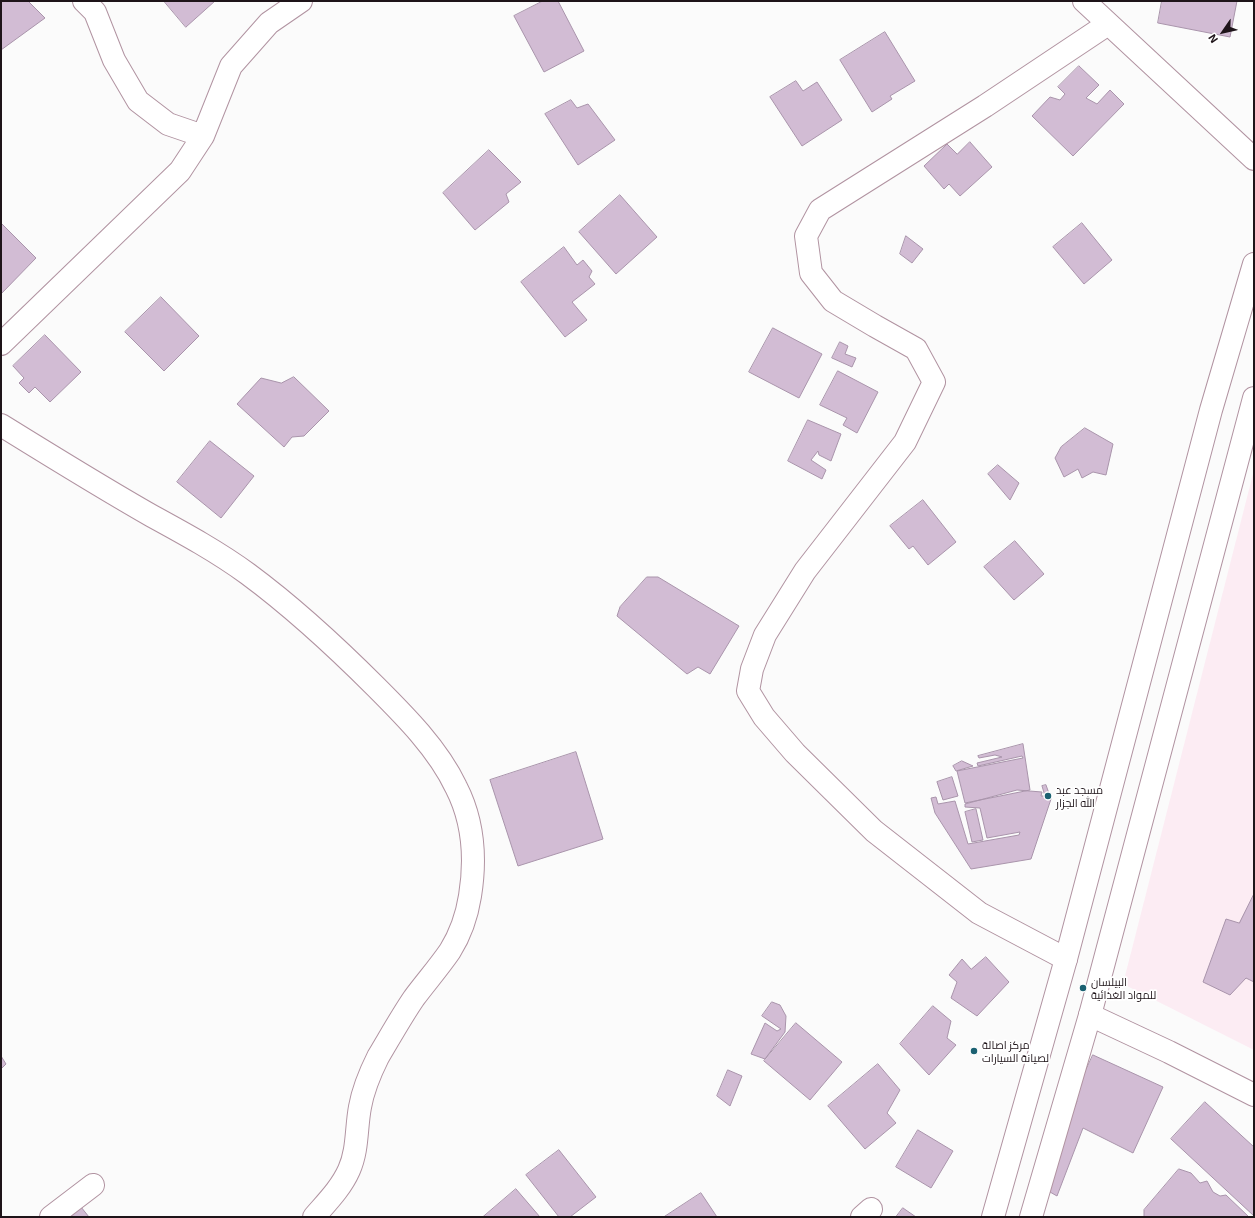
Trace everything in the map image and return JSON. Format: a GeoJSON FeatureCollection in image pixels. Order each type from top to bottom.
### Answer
{"type":"FeatureCollection","features":[{"type":"Feature","properties":{"kind":"street"},"geometry":{"type":"LineString","coordinates":[[84,1],[95,12],[114,60],[138,101],[168,124],[203,136]]}},
{"type":"Feature","properties":{"kind":"street"},"geometry":{"type":"LineString","coordinates":[[1,344],[180,171],[203,136],[231,66],[269,23],[301,1]]}},
{"type":"Feature","properties":{"kind":"street"},"geometry":{"type":"LineString","coordinates":[[1084,1],[1254,160]]}},
{"type":"Feature","properties":{"kind":"street"},"geometry":{"type":"LineString","coordinates":[[1066,959],[979,913],[874,832],[795,753],[764,717],[748,691],[752,669],[765,635],[805,571],[905,442],[934,382],[916,349],[833,301],[811,273],[806,236],[820,210],[985,106],[1108,24]]}},
{"type":"Feature","properties":{"kind":"street"},"geometry":{"type":"LineString","coordinates":[[993,1217],[1066,959],[1209,417],[1254,264]]}},
{"type":"Feature","properties":{"kind":"street"},"geometry":{"type":"LineString","coordinates":[[1031,1217],[1090,1014],[1254,398]]}},
{"type":"Feature","properties":{"kind":"street"},"geometry":{"type":"LineString","coordinates":[[1,426],[210,549],[247,573],[276,596],[347,657],[387,698],[443,763],[457,788],[467,814],[472,849],[473,870],[470,899],[462,926],[450,951],[414,999],[372,1068],[360,1107],[355,1149],[350,1169],[340,1187],[314,1217]]}},
{"type":"Feature","properties":{"kind":"street"},"geometry":{"type":"LineString","coordinates":[[1090,1014],[1254,1095]]}},
{"type":"Feature","properties":{"kind":"street"},"geometry":{"type":"LineString","coordinates":[[51,1217],[93,1185]]}},
{"type":"Feature","properties":{"kind":"shaded area"},"geometry":{"type":"Polygon","coordinates":[[[1254,470],[1254,1050],[1123,984],[1254,470]]]}},
{"type":"Feature","properties":{"kind":"building"},"geometry":{"type":"Polygon","coordinates":[[[1,1],[28,1],[45,18],[1,50],[1,1]]]}},
{"type":"Feature","properties":{"kind":"building"},"geometry":{"type":"Polygon","coordinates":[[[164,1],[215,1],[186,27],[164,1]]]}},
{"type":"Feature","properties":{"kind":"building"},"geometry":{"type":"Polygon","coordinates":[[[543,1],[558,1],[584,51],[544,72],[514,16],[543,1]]]}},
{"type":"Feature","properties":{"kind":"building"},"geometry":{"type":"Polygon","coordinates":[[[1162,1],[1237,1],[1230,37],[1158,23],[1162,1]]]}},
{"type":"Feature","properties":{"kind":"building"},"geometry":{"type":"Polygon","coordinates":[[[885,32],[915,81],[890,96],[892,99],[872,112],[840,60],[885,32]]]}},
{"type":"Feature","properties":{"kind":"building"},"geometry":{"type":"Polygon","coordinates":[[[1079,66],[1099,85],[1086,98],[1097,104],[1110,90],[1124,104],[1073,156],[1032,116],[1050,97],[1060,100],[1065,94],[1058,87],[1079,66]]]}},
{"type":"Feature","properties":{"kind":"building"},"geometry":{"type":"Polygon","coordinates":[[[796,81],[803,91],[817,82],[842,120],[802,146],[770,97],[796,81]]]}},
{"type":"Feature","properties":{"kind":"building"},"geometry":{"type":"Polygon","coordinates":[[[571,100],[577,108],[588,104],[615,140],[578,165],[545,114],[571,100]]]}},
{"type":"Feature","properties":{"kind":"building"},"geometry":{"type":"Polygon","coordinates":[[[970,142],[992,167],[960,196],[949,184],[944,189],[924,166],[947,144],[957,154],[970,142]]]}},
{"type":"Feature","properties":{"kind":"building"},"geometry":{"type":"Polygon","coordinates":[[[489,150],[521,182],[506,194],[509,202],[475,230],[443,193],[489,150]]]}},
{"type":"Feature","properties":{"kind":"building"},"geometry":{"type":"Polygon","coordinates":[[[620,195],[657,237],[616,274],[579,232],[620,195]]]}},
{"type":"Feature","properties":{"kind":"building"},"geometry":{"type":"Polygon","coordinates":[[[1,223],[36,258],[1,294],[1,223]]]}},
{"type":"Feature","properties":{"kind":"building"},"geometry":{"type":"Polygon","coordinates":[[[1082,223],[1112,260],[1084,284],[1053,247],[1082,223]]]}},
{"type":"Feature","properties":{"kind":"building"},"geometry":{"type":"Polygon","coordinates":[[[906,236],[923,249],[912,263],[900,254],[906,236]]]}},
{"type":"Feature","properties":{"kind":"building"},"geometry":{"type":"Polygon","coordinates":[[[564,247],[577,265],[583,260],[592,271],[589,277],[595,284],[572,302],[587,320],[565,337],[521,282],[564,247]]]}},
{"type":"Feature","properties":{"kind":"building"},"geometry":{"type":"Polygon","coordinates":[[[161,297],[199,336],[164,371],[125,332],[161,297]]]}},
{"type":"Feature","properties":{"kind":"building"},"geometry":{"type":"Polygon","coordinates":[[[773,328],[822,354],[799,398],[749,372],[773,328]]]}},
{"type":"Feature","properties":{"kind":"building"},"geometry":{"type":"Polygon","coordinates":[[[45,335],[81,372],[50,402],[35,387],[29,393],[19,383],[24,378],[13,366],[45,335]]]}},
{"type":"Feature","properties":{"kind":"building"},"geometry":{"type":"Polygon","coordinates":[[[840,342],[848,346],[845,354],[856,358],[852,367],[832,358],[840,342]]]}},
{"type":"Feature","properties":{"kind":"building"},"geometry":{"type":"Polygon","coordinates":[[[838,371],[878,392],[857,433],[843,425],[847,418],[820,405],[838,371]]]}},
{"type":"Feature","properties":{"kind":"building"},"geometry":{"type":"Polygon","coordinates":[[[294,377],[329,411],[304,436],[292,437],[284,447],[237,404],[261,378],[281,383],[294,377]]]}},
{"type":"Feature","properties":{"kind":"building"},"geometry":{"type":"Polygon","coordinates":[[[808,420],[841,434],[831,461],[819,455],[818,451],[811,460],[826,470],[822,479],[788,461],[808,420]]]}},
{"type":"Feature","properties":{"kind":"building"},"geometry":{"type":"Polygon","coordinates":[[[1085,428],[1113,444],[1106,475],[1093,472],[1082,478],[1078,469],[1064,477],[1055,458],[1061,447],[1085,428]]]}},
{"type":"Feature","properties":{"kind":"building"},"geometry":{"type":"Polygon","coordinates":[[[210,441],[254,476],[221,518],[177,482],[210,441]]]}},
{"type":"Feature","properties":{"kind":"building"},"geometry":{"type":"Polygon","coordinates":[[[998,465],[1019,483],[1010,500],[988,474],[998,465]]]}},
{"type":"Feature","properties":{"kind":"building"},"geometry":{"type":"Polygon","coordinates":[[[923,500],[956,542],[928,565],[913,546],[909,549],[890,526],[923,500]]]}},
{"type":"Feature","properties":{"kind":"building"},"geometry":{"type":"Polygon","coordinates":[[[1015,541],[1044,574],[1014,600],[984,567],[1015,541]]]}},
{"type":"Feature","properties":{"kind":"building"},"geometry":{"type":"Polygon","coordinates":[[[647,577],[658,577],[739,626],[710,674],[698,667],[687,674],[617,616],[620,607],[647,577]]]}},
{"type":"Feature","properties":{"kind":"building"},"geometry":{"type":"Polygon","coordinates":[[[1023,744],[1030,790],[965,803],[957,771],[1023,758],[1022,756],[978,766],[977,763],[1002,757],[995,755],[979,758],[978,756],[1023,744]]]}},
{"type":"Feature","properties":{"kind":"building"},"geometry":{"type":"Polygon","coordinates":[[[576,752],[603,839],[518,866],[490,780],[576,752]]]}},
{"type":"Feature","properties":{"kind":"building"},"geometry":{"type":"Polygon","coordinates":[[[962,761],[973,766],[956,771],[953,766],[962,761]]]}},
{"type":"Feature","properties":{"kind":"building"},"geometry":{"type":"Polygon","coordinates":[[[952,777],[958,796],[943,800],[937,782],[952,777]]]}},
{"type":"Feature","properties":{"kind":"building"},"geometry":{"type":"Polygon","coordinates":[[[1046,785],[1051,799],[1031,859],[971,869],[935,813],[931,798],[936,797],[938,804],[955,801],[968,844],[1019,835],[1020,832],[987,838],[980,808],[965,807],[965,804],[1017,790],[1042,792],[1041,796],[1045,796],[1042,786],[1046,785]]]}},
{"type":"Feature","properties":{"kind":"building"},"geometry":{"type":"Polygon","coordinates":[[[976,809],[983,840],[972,842],[965,812],[976,809]]]}},
{"type":"Feature","properties":{"kind":"building"},"geometry":{"type":"Polygon","coordinates":[[[1254,894],[1254,982],[1246,978],[1230,995],[1203,982],[1226,919],[1239,923],[1254,894]]]}},
{"type":"Feature","properties":{"kind":"building"},"geometry":{"type":"Polygon","coordinates":[[[986,957],[1009,982],[977,1016],[951,998],[957,982],[949,975],[962,959],[971,969],[986,957]]]}},
{"type":"Feature","properties":{"kind":"building"},"geometry":{"type":"Polygon","coordinates":[[[772,1002],[780,1005],[786,1016],[785,1032],[765,1059],[751,1054],[765,1023],[777,1031],[781,1029],[762,1016],[772,1002]]]}},
{"type":"Feature","properties":{"kind":"building"},"geometry":{"type":"Polygon","coordinates":[[[933,1006],[951,1021],[947,1038],[956,1045],[929,1075],[900,1044],[933,1006]]]}},
{"type":"Feature","properties":{"kind":"building"},"geometry":{"type":"Polygon","coordinates":[[[796,1023],[842,1062],[810,1100],[764,1061],[796,1023]]]}},
{"type":"Feature","properties":{"kind":"building"},"geometry":{"type":"Polygon","coordinates":[[[1093,1055],[1163,1087],[1133,1153],[1083,1128],[1057,1196],[1043,1188],[1077,1101],[1074,1097],[1093,1055]]]}},
{"type":"Feature","properties":{"kind":"building"},"geometry":{"type":"Polygon","coordinates":[[[1,1056],[6,1064],[1,1069],[1,1056]]]}},
{"type":"Feature","properties":{"kind":"building"},"geometry":{"type":"Polygon","coordinates":[[[878,1064],[900,1090],[887,1113],[896,1123],[865,1149],[828,1106],[878,1064]]]}},
{"type":"Feature","properties":{"kind":"building"},"geometry":{"type":"Polygon","coordinates":[[[728,1070],[742,1076],[730,1106],[717,1096],[728,1070]]]}},
{"type":"Feature","properties":{"kind":"building"},"geometry":{"type":"Polygon","coordinates":[[[1205,1102],[1254,1147],[1254,1216],[1171,1139],[1205,1102]]]}},
{"type":"Feature","properties":{"kind":"building"},"geometry":{"type":"Polygon","coordinates":[[[918,1130],[953,1151],[931,1188],[896,1167],[918,1130]]]}},
{"type":"Feature","properties":{"kind":"building"},"geometry":{"type":"Polygon","coordinates":[[[559,1150],[596,1197],[570,1217],[559,1217],[526,1175],[559,1150]]]}},
{"type":"Feature","properties":{"kind":"building"},"geometry":{"type":"Polygon","coordinates":[[[1179,1169],[1191,1173],[1200,1183],[1207,1181],[1213,1192],[1220,1196],[1226,1195],[1249,1217],[1144,1217],[1144,1210],[1179,1169]]]}},
{"type":"Feature","properties":{"kind":"building"},"geometry":{"type":"Polygon","coordinates":[[[516,1189],[540,1217],[483,1217],[516,1189]]]}},
{"type":"Feature","properties":{"kind":"building"},"geometry":{"type":"Polygon","coordinates":[[[701,1193],[717,1217],[664,1217],[701,1193]]]}},
{"type":"Feature","properties":{"kind":"building"},"geometry":{"type":"Polygon","coordinates":[[[73,1197],[89,1217],[49,1217],[73,1197]]]}},
{"type":"Feature","properties":{"kind":"building"},"geometry":{"type":"Polygon","coordinates":[[[903,1208],[916,1217],[896,1217],[903,1208]]]}},
{"type":"Feature","properties":{"kind":"place","name":"مسجد عبد الله الجزار"},"geometry":{"type":"Point","coordinates":[1048,796]}},
{"type":"Feature","properties":{"kind":"place","name":"البيلسان للمواد الغذائية"},"geometry":{"type":"Point","coordinates":[1083,988]}},
{"type":"Feature","properties":{"kind":"place","name":"مركز اصالة لصيانة السيارات"},"geometry":{"type":"Point","coordinates":[974,1051]}}]}
